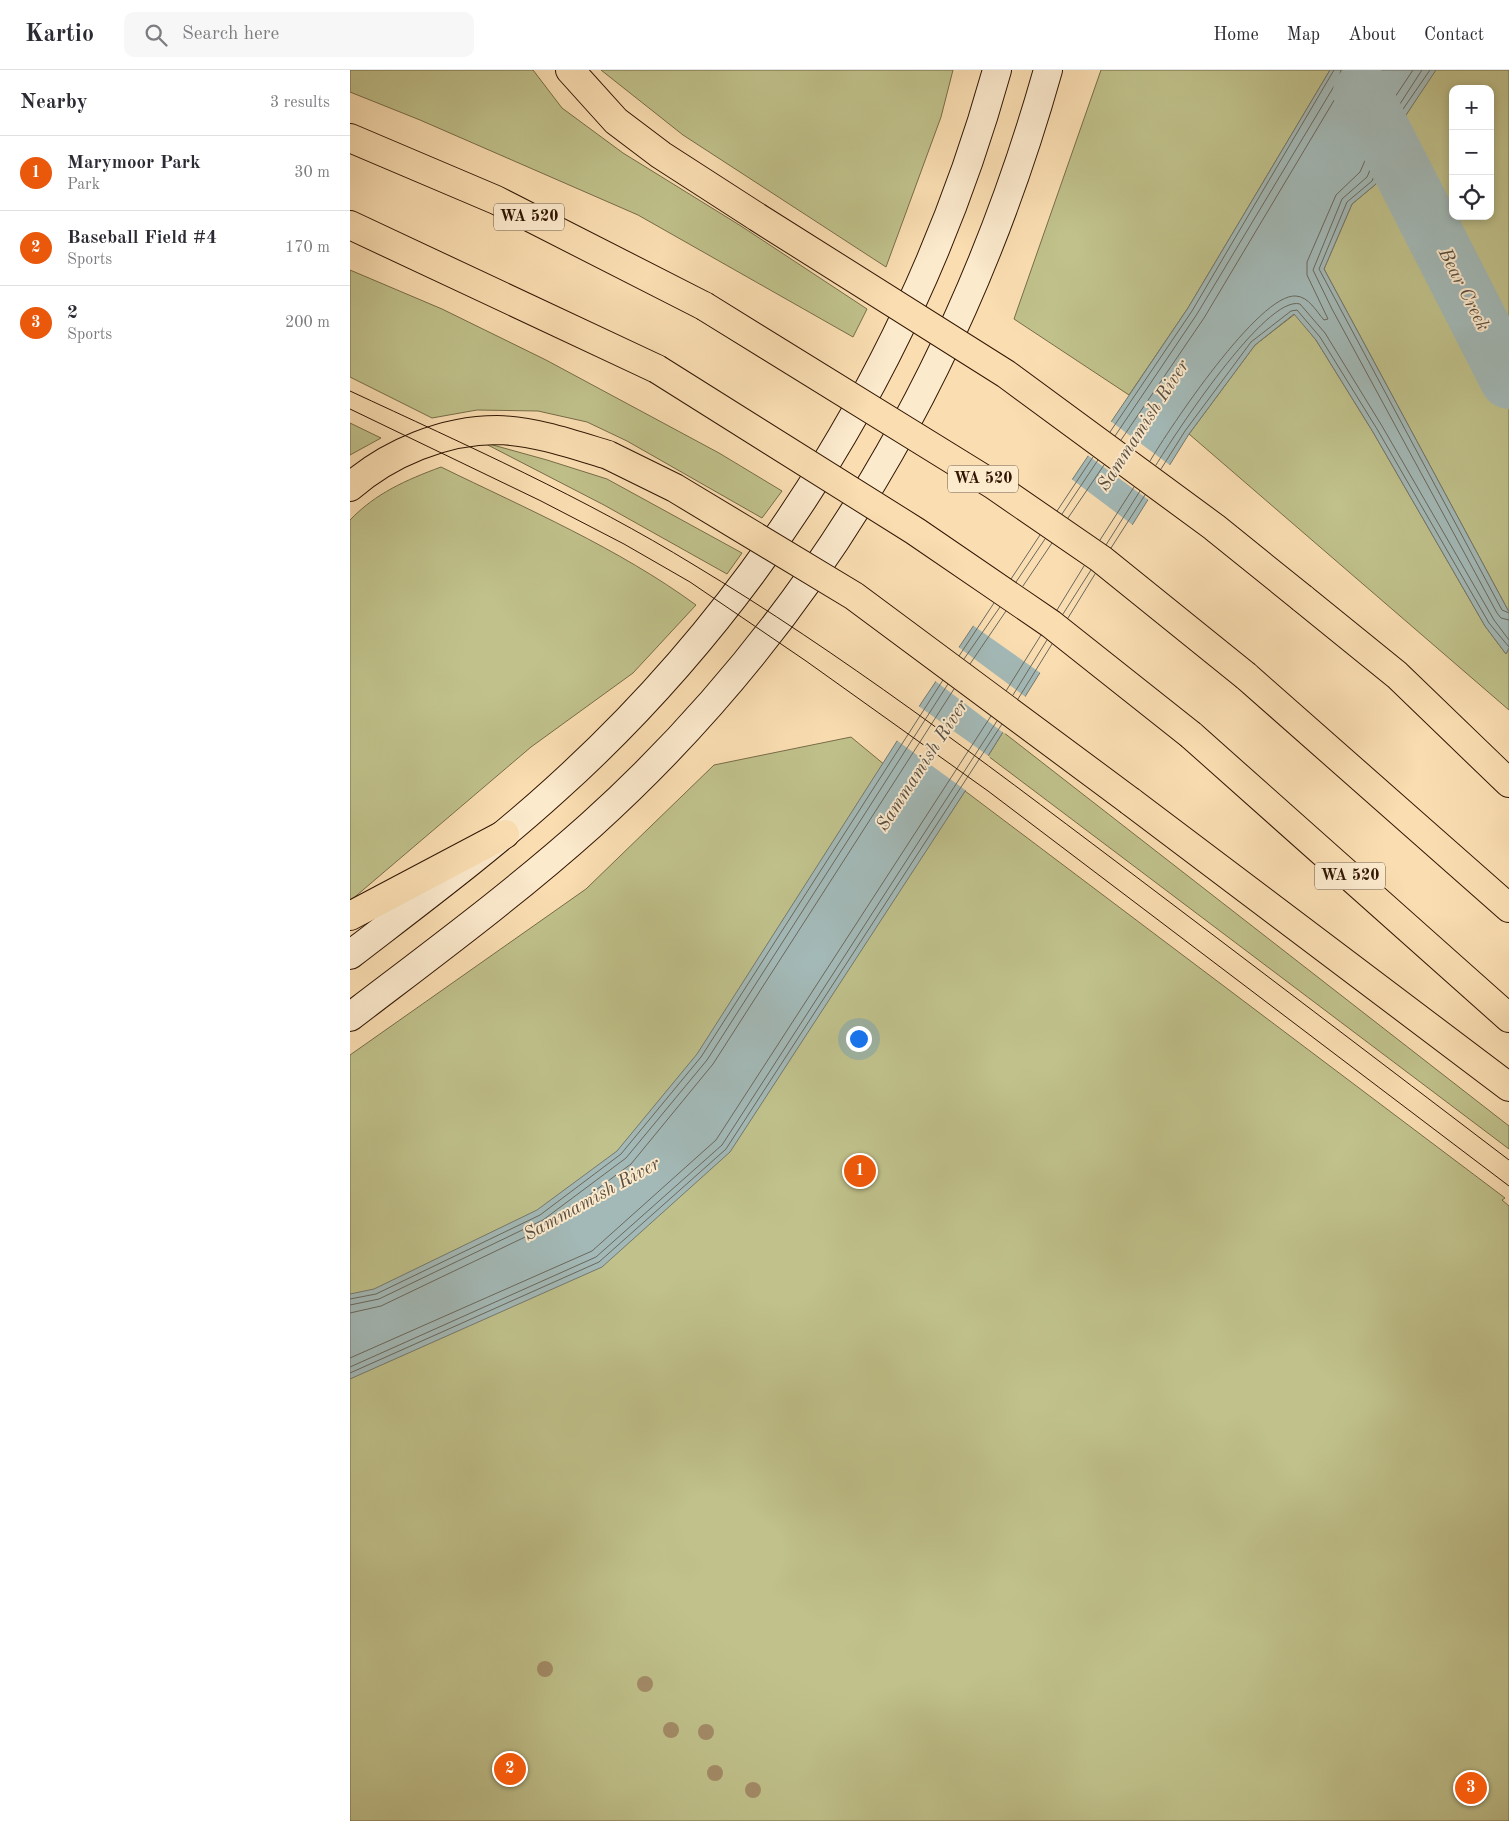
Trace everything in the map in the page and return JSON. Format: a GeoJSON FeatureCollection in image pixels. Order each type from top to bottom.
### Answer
{"type":"FeatureCollection","features":[{"type":"Feature","properties":{"kind":"highway"},"geometry":{"type":"LineString","coordinates":[[570,70],[616,121],[661,155],[1006,374],[1214,527],[1397,675],[1509,783]]}},
{"type":"Feature","properties":{"kind":"highway","name":"WA 520"},"geometry":{"type":"LineString","coordinates":[[350,138],[496,200],[704,306],[992,484],[1101,559],[1246,676],[1509,908]]}},
{"type":"Feature","properties":{"kind":"highway","name":"WA 520"},"geometry":{"type":"LineString","coordinates":[[350,225],[657,369],[915,530],[1027,607],[1191,735],[1509,1018]]}},
{"type":"Feature","properties":{"kind":"highway"},"geometry":{"type":"LineString","coordinates":[[350,487],[376,467],[425,443],[458,434],[497,430],[552,438],[608,455],[675,488],[854,596],[1130,801],[1509,1087]]}},
{"type":"Feature","properties":{"kind":"highway"},"geometry":{"type":"LineString","coordinates":[[350,916],[505,834]]}},
{"type":"Feature","properties":{"kind":"main road"},"geometry":{"type":"LineString","coordinates":[[350,955],[505,834],[606,741],[698,640],[781,532],[819,475],[863,398],[916,294],[967,167],[997,70]]}},
{"type":"Feature","properties":{"kind":"main road"},"geometry":{"type":"LineString","coordinates":[[350,1017],[536,873],[592,823],[698,717],[747,660],[792,601],[836,540],[876,477],[913,412],[947,345],[1005,207],[1029,136],[1048,70]]}},
{"type":"Feature","properties":{"kind":"green space"},"geometry":{"type":"Polygon","coordinates":[[[350,70],[533,70],[562,108],[623,153],[741,226],[867,309],[853,337],[638,215],[420,120],[350,92],[350,70]]]}},
{"type":"Feature","properties":{"kind":"green space"},"geometry":{"type":"Polygon","coordinates":[[[601,70],[953,70],[941,117],[886,267],[683,135],[601,70]]]}},
{"type":"Feature","properties":{"kind":"green space"},"geometry":{"type":"Polygon","coordinates":[[[1101,70],[1330,70],[1188,308],[1129,395],[1014,319],[1101,70]]]}},
{"type":"Feature","properties":{"kind":"green space"},"geometry":{"type":"Polygon","coordinates":[[[1435,70],[1509,70],[1509,612],[1324,269],[1352,204],[1376,184],[1406,115],[1435,70]]]}},
{"type":"Feature","properties":{"kind":"green space"},"geometry":{"type":"Polygon","coordinates":[[[350,270],[442,309],[546,360],[719,453],[782,491],[762,518],[627,441],[587,422],[538,411],[477,410],[432,418],[350,377],[350,270]]]}},
{"type":"Feature","properties":{"kind":"green space"},"geometry":{"type":"Polygon","coordinates":[[[1295,314],[1316,340],[1373,432],[1485,626],[1506,654],[1509,648],[1509,710],[1189,434],[1255,345],[1295,314]]]}},
{"type":"Feature","properties":{"kind":"green space"},"geometry":{"type":"Polygon","coordinates":[[[350,423],[381,438],[350,455],[350,423]]]}},
{"type":"Feature","properties":{"kind":"green space"},"geometry":{"type":"Polygon","coordinates":[[[482,442],[607,479],[742,553],[727,574],[604,505],[482,442]]]}},
{"type":"Feature","properties":{"kind":"green space"},"geometry":{"type":"Polygon","coordinates":[[[441,467],[604,547],[666,584],[696,605],[633,673],[531,747],[350,901],[350,520],[370,502],[392,488],[441,467]]]}},
{"type":"Feature","properties":{"kind":"green space"},"geometry":{"type":"Polygon","coordinates":[[[1003,732],[1509,1126],[1509,1149],[988,756],[1003,732]]]}},
{"type":"Feature","properties":{"kind":"green space"},"geometry":{"type":"Polygon","coordinates":[[[851,737],[948,817],[965,791],[1505,1198],[1502,1200],[1509,1206],[1509,1821],[350,1821],[350,1055],[586,889],[714,765],[851,737]]]}},
{"type":"Feature","properties":{"kind":"water","name":"Sammamish River"},"geometry":{"type":"Polygon","coordinates":[[[1330,70],[1436,70],[1406,115],[1376,184],[1352,204],[1324,269],[1509,612],[1509,648],[1506,654],[1485,626],[1373,432],[1316,340],[1294,314],[1255,345],[1189,434],[988,756],[730,1152],[602,1267],[350,1379],[350,1294],[374,1289],[537,1210],[617,1151],[697,1054],[922,702],[1188,308],[1330,70]]]}},
{"type":"Feature","properties":{"kind":"pier"},"geometry":{"type":"Polygon","coordinates":[[[1109,420],[1171,466],[1150,501],[1086,454],[1109,420]]]}},
{"type":"Feature","properties":{"kind":"pier"},"geometry":{"type":"Polygon","coordinates":[[[1070,478],[1134,526],[1042,674],[971,624],[1070,478]]]}},
{"type":"Feature","properties":{"kind":"pier"},"geometry":{"type":"Polygon","coordinates":[[[957,646],[1027,698],[1005,734],[934,680],[957,646]]]}},
{"type":"Feature","properties":{"kind":"pier"},"geometry":{"type":"Polygon","coordinates":[[[917,705],[990,757],[968,792],[895,739],[917,705]]]}},
{"type":"Feature","properties":{"kind":"waterway","name":"Bear Creek"},"geometry":{"type":"LineString","coordinates":[[1362,92],[1509,380]]}},
{"type":"Feature","properties":{"kind":"tram line"},"geometry":{"type":"LineString","coordinates":[[350,391],[525,473],[611,517],[694,565],[803,634],[910,708],[1014,785],[1509,1160]]}},
{"type":"Feature","properties":{"kind":"tram line"},"geometry":{"type":"LineString","coordinates":[[350,409],[541,501],[624,544],[690,582],[806,661],[988,791],[1509,1186]]}},
{"type":"Feature","properties":{"kind":"place","name":"Marymoor Park"},"geometry":{"type":"Point","coordinates":[860,1171]}},
{"type":"Feature","properties":{"kind":"place","name":"Baseball Field #4"},"geometry":{"type":"Point","coordinates":[510,1769]}},
{"type":"Feature","properties":{"kind":"place","name":"2"},"geometry":{"type":"Point","coordinates":[1471,1788]}}]}
